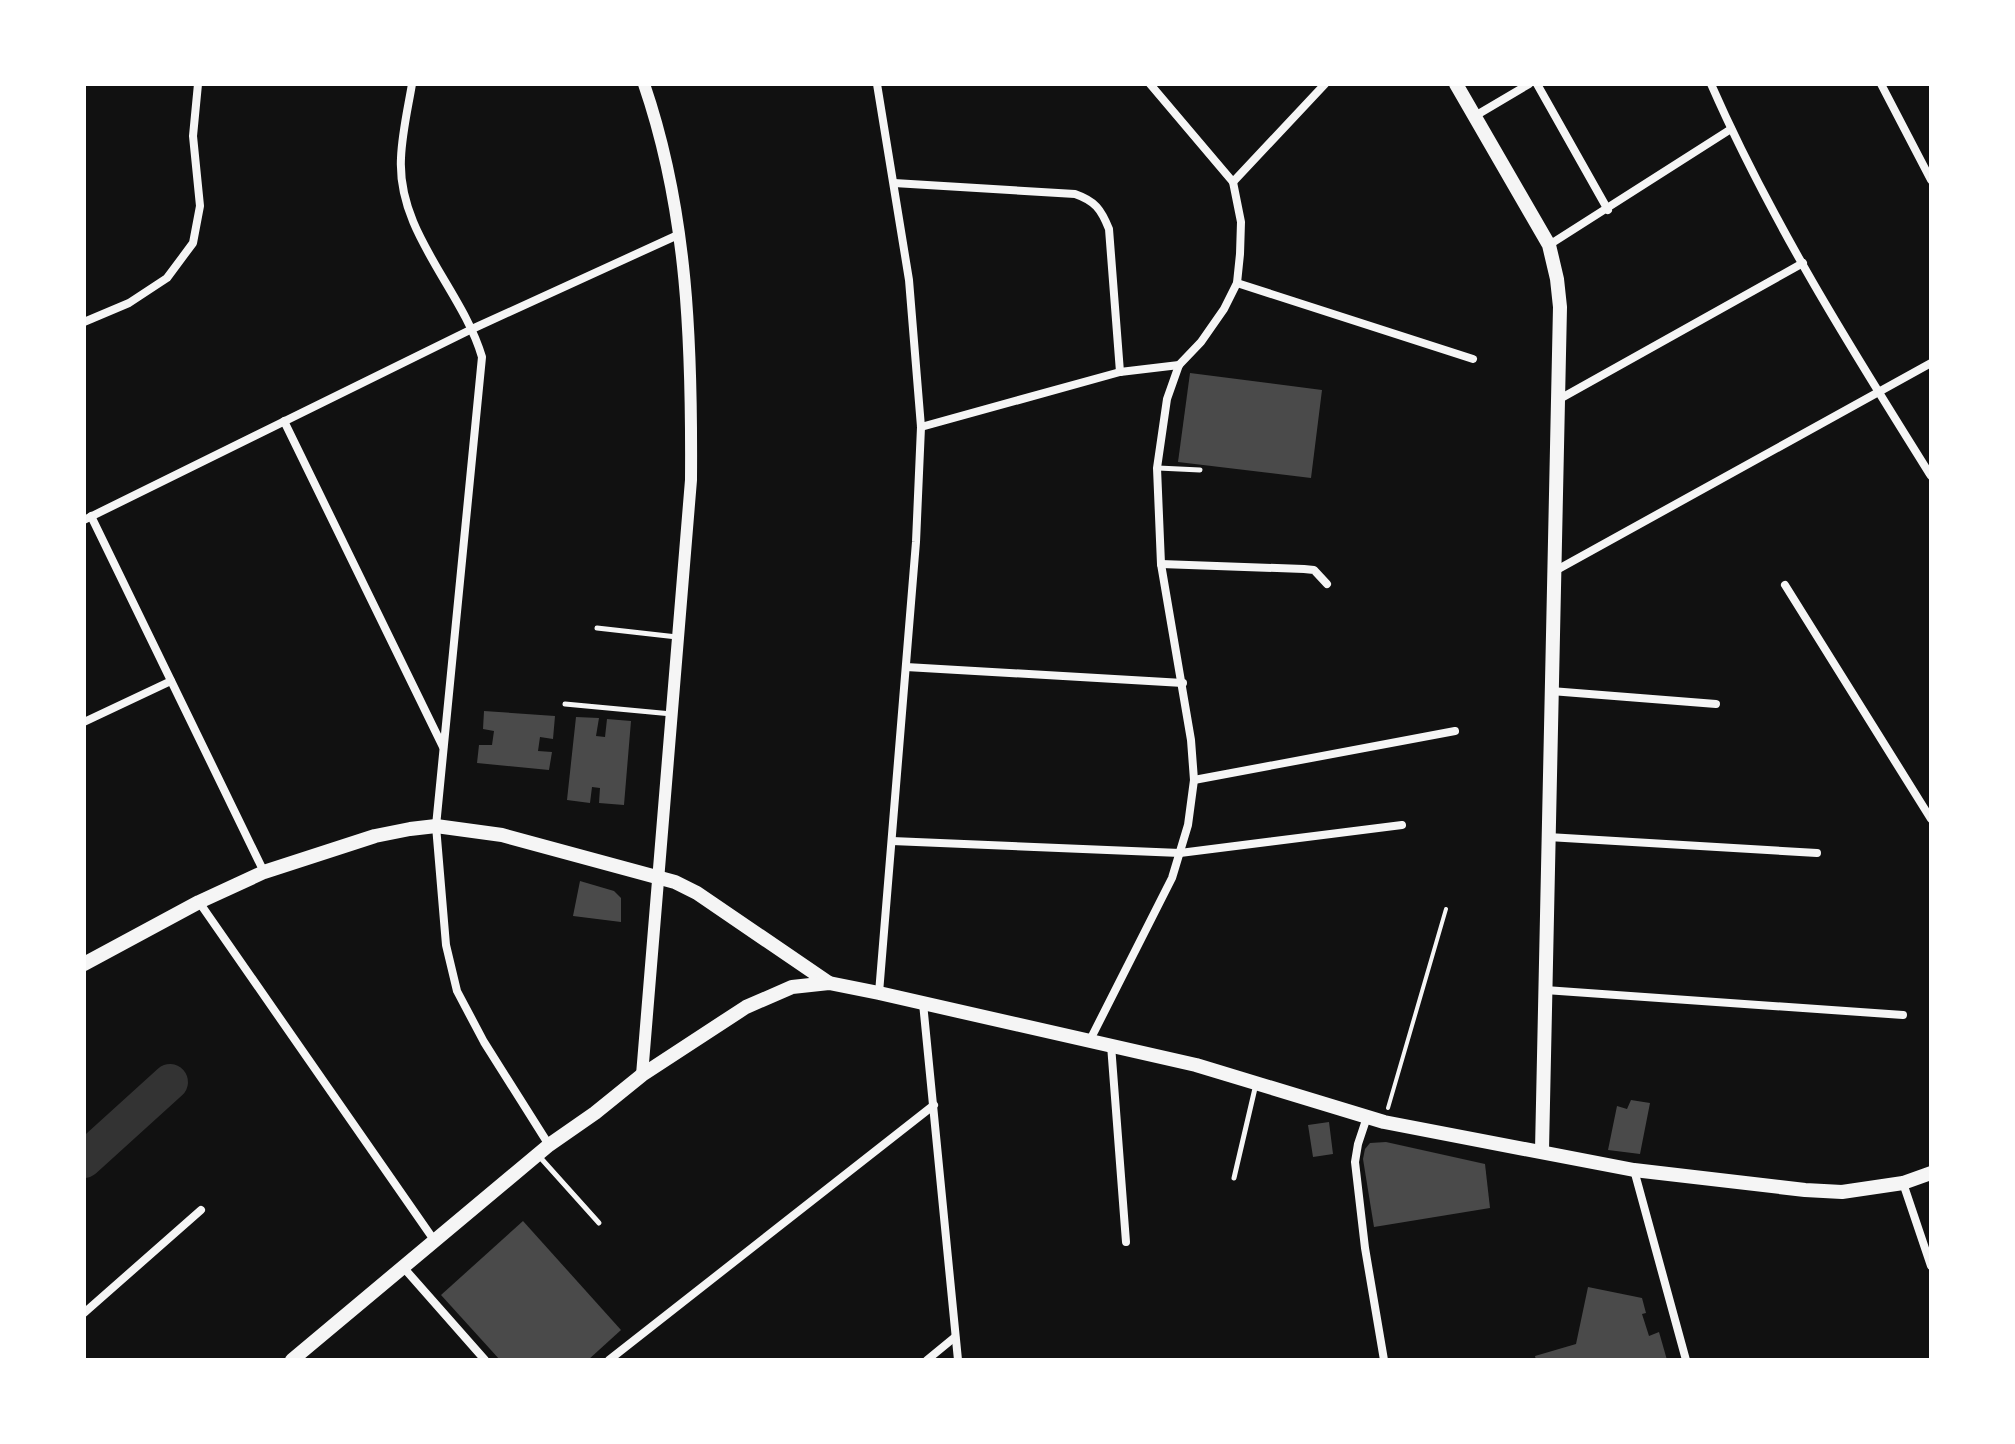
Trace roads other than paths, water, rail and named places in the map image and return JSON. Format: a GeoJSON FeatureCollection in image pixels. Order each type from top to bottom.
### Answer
{"type":"FeatureCollection","features":[{"type":"Feature","properties":{"kind":"main road"},"geometry":{"type":"LineString","coordinates":[[1456,84],[1549,245],[1560,307],[1542,1150]]}},
{"type":"Feature","properties":{"kind":"main road"},"geometry":{"type":"LineString","coordinates":[[84,964],[199,902],[264,872],[375,836],[436,826],[502,835],[658,876],[697,893],[829,983]]}},
{"type":"Feature","properties":{"kind":"main road"},"geometry":{"type":"LineString","coordinates":[[292,1360],[543,1150],[642,1075],[746,1007],[792,987],[829,983],[923,1002],[1196,1065],[1384,1122],[1634,1170],[1842,1192],[1903,1183],[1931,1173]]}},
{"type":"Feature","properties":{"kind":"street"},"geometry":{"type":"LineString","coordinates":[[84,322],[129,303],[167,278],[193,243],[200,206],[193,136],[198,84]]}},
{"type":"Feature","properties":{"kind":"street"},"geometry":{"type":"LineString","coordinates":[[412,84],[401,159],[413,223],[472,329],[482,357],[436,826],[446,945],[457,991],[543,1150]]}},
{"type":"Feature","properties":{"kind":"street"},"geometry":{"type":"LineString","coordinates":[[642,1075],[691,480],[692,397],[680,234],[670,172],[644,84]]}},
{"type":"Feature","properties":{"kind":"street"},"geometry":{"type":"LineString","coordinates":[[877,84],[909,280],[921,427],[916,542],[879,993]]}},
{"type":"Feature","properties":{"kind":"street"},"geometry":{"type":"LineString","coordinates":[[1090,1040],[1172,878],[1194,780],[1183,683],[1161,564],[1157,468],[1167,399],[1179,365],[1201,342],[1237,283],[1241,222],[1233,182],[1150,84]]}},
{"type":"Feature","properties":{"kind":"street"},"geometry":{"type":"LineString","coordinates":[[1233,182],[1325,84]]}},
{"type":"Feature","properties":{"kind":"street"},"geometry":{"type":"LineString","coordinates":[[1475,116],[1529,84]]}},
{"type":"Feature","properties":{"kind":"street"},"geometry":{"type":"LineString","coordinates":[[1537,84],[1608,210]]}},
{"type":"Feature","properties":{"kind":"street"},"geometry":{"type":"LineString","coordinates":[[1711,84],[1731,129],[1803,263],[1931,476]]}},
{"type":"Feature","properties":{"kind":"street"},"geometry":{"type":"LineString","coordinates":[[1881,84],[1931,180]]}},
{"type":"Feature","properties":{"kind":"street"},"geometry":{"type":"LineString","coordinates":[[1549,245],[1731,129]]}},
{"type":"Feature","properties":{"kind":"street"},"geometry":{"type":"LineString","coordinates":[[894,183],[1075,194],[1092,200],[1102,210],[1109,229],[1120,372]]}},
{"type":"Feature","properties":{"kind":"street"},"geometry":{"type":"LineString","coordinates":[[264,872],[87,518],[472,329],[680,234]]}},
{"type":"Feature","properties":{"kind":"street"},"geometry":{"type":"LineString","coordinates":[[1556,401],[1803,263]]}},
{"type":"Feature","properties":{"kind":"street"},"geometry":{"type":"LineString","coordinates":[[1237,283],[1473,359]]}},
{"type":"Feature","properties":{"kind":"street"},"geometry":{"type":"LineString","coordinates":[[1553,573],[1931,363]]}},
{"type":"Feature","properties":{"kind":"street"},"geometry":{"type":"LineString","coordinates":[[921,427],[1120,372],[1179,365]]}},
{"type":"Feature","properties":{"kind":"street"},"geometry":{"type":"LineString","coordinates":[[284,421],[444,750]]}},
{"type":"Feature","properties":{"kind":"street"},"geometry":{"type":"LineString","coordinates":[[1161,564],[1314,570],[1327,584]]}},
{"type":"Feature","properties":{"kind":"street"},"geometry":{"type":"LineString","coordinates":[[1785,585],[1931,819]]}},
{"type":"Feature","properties":{"kind":"street"},"geometry":{"type":"LineString","coordinates":[[906,667],[1183,683]]}},
{"type":"Feature","properties":{"kind":"street"},"geometry":{"type":"LineString","coordinates":[[84,722],[171,681]]}},
{"type":"Feature","properties":{"kind":"street"},"geometry":{"type":"LineString","coordinates":[[1550,691],[1716,704]]}},
{"type":"Feature","properties":{"kind":"street"},"geometry":{"type":"LineString","coordinates":[[1194,780],[1455,731]]}},
{"type":"Feature","properties":{"kind":"street"},"geometry":{"type":"LineString","coordinates":[[892,841],[1180,853],[1402,825]]}},
{"type":"Feature","properties":{"kind":"street"},"geometry":{"type":"LineString","coordinates":[[1548,837],[1817,853]]}},
{"type":"Feature","properties":{"kind":"street"},"geometry":{"type":"LineString","coordinates":[[199,902],[434,1240]]}},
{"type":"Feature","properties":{"kind":"street"},"geometry":{"type":"LineString","coordinates":[[1545,990],[1903,1015]]}},
{"type":"Feature","properties":{"kind":"street"},"geometry":{"type":"LineString","coordinates":[[923,1002],[958,1360]]}},
{"type":"Feature","properties":{"kind":"street"},"geometry":{"type":"LineString","coordinates":[[1111,1045],[1126,1242]]}},
{"type":"Feature","properties":{"kind":"street"},"geometry":{"type":"LineString","coordinates":[[609,1360],[934,1105]]}},
{"type":"Feature","properties":{"kind":"street"},"geometry":{"type":"LineString","coordinates":[[1367,1117],[1355,1162],[1365,1248],[1384,1360]]}},
{"type":"Feature","properties":{"kind":"street"},"geometry":{"type":"LineString","coordinates":[[1634,1170],[1686,1360]]}},
{"type":"Feature","properties":{"kind":"street"},"geometry":{"type":"LineString","coordinates":[[1903,1183],[1931,1266]]}},
{"type":"Feature","properties":{"kind":"street"},"geometry":{"type":"LineString","coordinates":[[84,1313],[201,1210]]}},
{"type":"Feature","properties":{"kind":"street"},"geometry":{"type":"LineString","coordinates":[[403,1267],[485,1360]]}},
{"type":"Feature","properties":{"kind":"street"},"geometry":{"type":"LineString","coordinates":[[927,1360],[955,1337]]}},
{"type":"Feature","properties":{"kind":"lane"},"geometry":{"type":"LineString","coordinates":[[1157,468],[1200,470]]}},
{"type":"Feature","properties":{"kind":"lane"},"geometry":{"type":"LineString","coordinates":[[597,628],[678,637]]}},
{"type":"Feature","properties":{"kind":"lane"},"geometry":{"type":"LineString","coordinates":[[565,704],[673,714]]}},
{"type":"Feature","properties":{"kind":"lane"},"geometry":{"type":"LineString","coordinates":[[1234,1178],[1256,1083]]}},
{"type":"Feature","properties":{"kind":"lane"},"geometry":{"type":"LineString","coordinates":[[543,1150],[599,1223]]}},
{"type":"Feature","properties":{"kind":"waterway"},"geometry":{"type":"LineString","coordinates":[[84,1160],[170,1082]]}}]}
